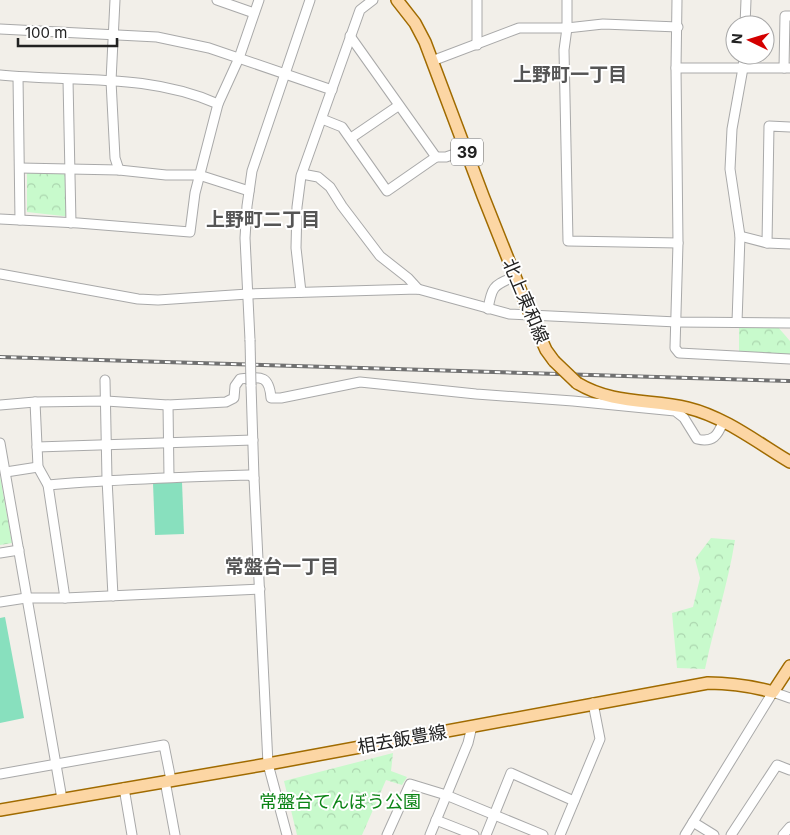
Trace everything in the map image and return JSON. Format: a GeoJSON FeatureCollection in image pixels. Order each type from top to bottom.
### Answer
{"type":"FeatureCollection","features":[{"type":"Feature","properties":{"kind":"main road","name":"北上東和線"},"geometry":{"type":"LineString","coordinates":[[397,0],[415,23],[432,61],[533,321],[546,350],[554,361],[577,383],[603,396],[690,408],[723,422],[790,462]]}},
{"type":"Feature","properties":{"kind":"main road"},"geometry":{"type":"LineString","coordinates":[[773,692],[790,666]]}},
{"type":"Feature","properties":{"kind":"main road","name":"相去飯豊線"},"geometry":{"type":"LineString","coordinates":[[0,810],[268,764],[708,683],[730,683],[773,692]]}},
{"type":"Feature","properties":{"kind":"street"},"geometry":{"type":"LineString","coordinates":[[115,0],[112,34],[112,80],[116,158],[119,170]]}},
{"type":"Feature","properties":{"kind":"street"},"geometry":{"type":"LineString","coordinates":[[217,0],[254,13]]}},
{"type":"Feature","properties":{"kind":"street"},"geometry":{"type":"LineString","coordinates":[[0,219],[190,232],[199,175],[218,104],[239,58],[259,0]]}},
{"type":"Feature","properties":{"kind":"street"},"geometry":{"type":"LineString","coordinates":[[288,835],[268,764],[245,238],[252,170],[310,0]]}},
{"type":"Feature","properties":{"kind":"street"},"geometry":{"type":"LineString","coordinates":[[300,292],[296,248],[297,207],[302,174],[360,10],[373,0]]}},
{"type":"Feature","properties":{"kind":"street"},"geometry":{"type":"LineString","coordinates":[[477,0],[478,44]]}},
{"type":"Feature","properties":{"kind":"street"},"geometry":{"type":"LineString","coordinates":[[567,0],[567,28],[564,50],[568,241],[678,243]]}},
{"type":"Feature","properties":{"kind":"street"},"geometry":{"type":"LineString","coordinates":[[678,0],[676,68],[678,243],[675,348],[679,353],[790,359]]}},
{"type":"Feature","properties":{"kind":"street"},"geometry":{"type":"LineString","coordinates":[[745,15],[746,0]]}},
{"type":"Feature","properties":{"kind":"street"},"geometry":{"type":"LineString","coordinates":[[676,68],[787,68],[785,16],[790,16]]}},
{"type":"Feature","properties":{"kind":"street"},"geometry":{"type":"LineString","coordinates":[[432,61],[519,28],[567,28],[603,24],[678,27]]}},
{"type":"Feature","properties":{"kind":"street"},"geometry":{"type":"LineString","coordinates":[[0,29],[157,37],[209,48],[332,90]]}},
{"type":"Feature","properties":{"kind":"street"},"geometry":{"type":"LineString","coordinates":[[350,36],[436,158]]}},
{"type":"Feature","properties":{"kind":"street"},"geometry":{"type":"LineString","coordinates":[[737,322],[740,236],[730,170],[732,129],[743,65]]}},
{"type":"Feature","properties":{"kind":"street"},"geometry":{"type":"LineString","coordinates":[[0,75],[68,80],[140,82],[199,96],[218,104]]}},
{"type":"Feature","properties":{"kind":"street"},"geometry":{"type":"LineString","coordinates":[[18,77],[20,220]]}},
{"type":"Feature","properties":{"kind":"street"},"geometry":{"type":"LineString","coordinates":[[68,80],[71,223]]}},
{"type":"Feature","properties":{"kind":"street"},"geometry":{"type":"LineString","coordinates":[[351,138],[398,106]]}},
{"type":"Feature","properties":{"kind":"street"},"geometry":{"type":"LineString","coordinates":[[322,119],[342,127],[387,191],[436,158],[466,150]]}},
{"type":"Feature","properties":{"kind":"street"},"geometry":{"type":"LineString","coordinates":[[767,243],[769,126],[790,127]]}},
{"type":"Feature","properties":{"kind":"street"},"geometry":{"type":"LineString","coordinates":[[20,168],[119,170],[199,175],[249,190]]}},
{"type":"Feature","properties":{"kind":"street"},"geometry":{"type":"LineString","coordinates":[[302,174],[318,177],[330,187],[380,256],[408,278],[418,290]]}},
{"type":"Feature","properties":{"kind":"street"},"geometry":{"type":"LineString","coordinates":[[740,236],[767,243],[790,244]]}},
{"type":"Feature","properties":{"kind":"street"},"geometry":{"type":"LineString","coordinates":[[0,274],[138,299],[158,300],[300,292],[418,290],[509,314],[677,322],[790,323]]}},
{"type":"Feature","properties":{"kind":"street"},"geometry":{"type":"LineString","coordinates":[[488,309],[491,293],[495,285],[515,276]]}},
{"type":"Feature","properties":{"kind":"street"},"geometry":{"type":"LineString","coordinates":[[0,405],[35,402],[106,401],[168,404],[226,402],[234,398],[235,386],[240,379],[260,377],[268,382],[271,398],[281,398],[360,382],[675,412],[684,418],[698,439],[705,441],[714,439],[723,422]]}},
{"type":"Feature","properties":{"kind":"street"},"geometry":{"type":"LineString","coordinates":[[105,380],[107,480],[113,596]]}},
{"type":"Feature","properties":{"kind":"street"},"geometry":{"type":"LineString","coordinates":[[35,402],[38,467],[48,485],[65,598]]}},
{"type":"Feature","properties":{"kind":"street"},"geometry":{"type":"LineString","coordinates":[[168,404],[169,477]]}},
{"type":"Feature","properties":{"kind":"street"},"geometry":{"type":"LineString","coordinates":[[37,447],[253,440]]}},
{"type":"Feature","properties":{"kind":"street"},"geometry":{"type":"LineString","coordinates":[[0,443],[62,799]]}},
{"type":"Feature","properties":{"kind":"street"},"geometry":{"type":"LineString","coordinates":[[6,472],[38,467]]}},
{"type":"Feature","properties":{"kind":"street"},"geometry":{"type":"LineString","coordinates":[[48,485],[169,477],[249,475],[254,478]]}},
{"type":"Feature","properties":{"kind":"street"},"geometry":{"type":"LineString","coordinates":[[0,553],[19,550]]}},
{"type":"Feature","properties":{"kind":"street"},"geometry":{"type":"LineString","coordinates":[[0,602],[26,598],[260,589]]}},
{"type":"Feature","properties":{"kind":"street"},"geometry":{"type":"LineString","coordinates":[[684,835],[773,692],[790,698]]}},
{"type":"Feature","properties":{"kind":"street"},"geometry":{"type":"LineString","coordinates":[[560,835],[600,739],[592,703]]}},
{"type":"Feature","properties":{"kind":"street"},"geometry":{"type":"LineString","coordinates":[[430,835],[468,743],[472,726]]}},
{"type":"Feature","properties":{"kind":"street"},"geometry":{"type":"LineString","coordinates":[[0,774],[164,745],[175,835]]}},
{"type":"Feature","properties":{"kind":"street"},"geometry":{"type":"LineString","coordinates":[[731,835],[777,765],[790,770]]}},
{"type":"Feature","properties":{"kind":"street"},"geometry":{"type":"LineString","coordinates":[[486,835],[511,773],[574,801]]}},
{"type":"Feature","properties":{"kind":"street"},"geometry":{"type":"LineString","coordinates":[[387,835],[410,784],[446,795],[543,835]]}},
{"type":"Feature","properties":{"kind":"street"},"geometry":{"type":"LineString","coordinates":[[124,788],[130,835]]}},
{"type":"Feature","properties":{"kind":"street"},"geometry":{"type":"LineString","coordinates":[[436,820],[474,835]]}},
{"type":"Feature","properties":{"kind":"street"},"geometry":{"type":"LineString","coordinates":[[692,822],[714,835]]}},
{"type":"Feature","properties":{"kind":"street"},"geometry":{"type":"LineString","coordinates":[[783,835],[790,827]]}},
{"type":"Feature","properties":{"kind":"green space"},"geometry":{"type":"Polygon","coordinates":[[[27,171],[72,175],[72,217],[27,212],[27,171]]]}},
{"type":"Feature","properties":{"kind":"green space"},"geometry":{"type":"Polygon","coordinates":[[[739,326],[777,326],[790,341],[790,360],[739,359],[739,326]]]}},
{"type":"Feature","properties":{"kind":"green space"},"geometry":{"type":"Polygon","coordinates":[[[0,476],[12,543],[0,545],[0,476]]]}},
{"type":"Feature","properties":{"kind":"green space"},"geometry":{"type":"Polygon","coordinates":[[[182,482],[184,534],[155,535],[153,483],[182,482]]]}},
{"type":"Feature","properties":{"kind":"green space"},"geometry":{"type":"Polygon","coordinates":[[[711,538],[735,540],[729,573],[705,669],[677,668],[672,613],[693,607],[700,578],[695,559],[711,538]]]}},
{"type":"Feature","properties":{"kind":"green space"},"geometry":{"type":"Polygon","coordinates":[[[5,617],[24,718],[0,723],[0,618],[5,617]]]}},
{"type":"Feature","properties":{"kind":"green space","name":"常盤台てんぼう公園"},"geometry":{"type":"Polygon","coordinates":[[[393,753],[391,771],[407,777],[402,785],[386,780],[362,835],[297,835],[284,781],[393,753]]]}},
{"type":"Feature","properties":{"kind":"railway"},"geometry":{"type":"LineString","coordinates":[[0,357],[790,381]]}},
{"type":"Feature","properties":{"kind":"district","name":"上野町一丁目"},"geometry":{"type":"Point","coordinates":[570,74]}},
{"type":"Feature","properties":{"kind":"district","name":"上野町二丁目"},"geometry":{"type":"Point","coordinates":[263,219]}},
{"type":"Feature","properties":{"kind":"district","name":"常盤台一丁目"},"geometry":{"type":"Point","coordinates":[282,566]}}]}
